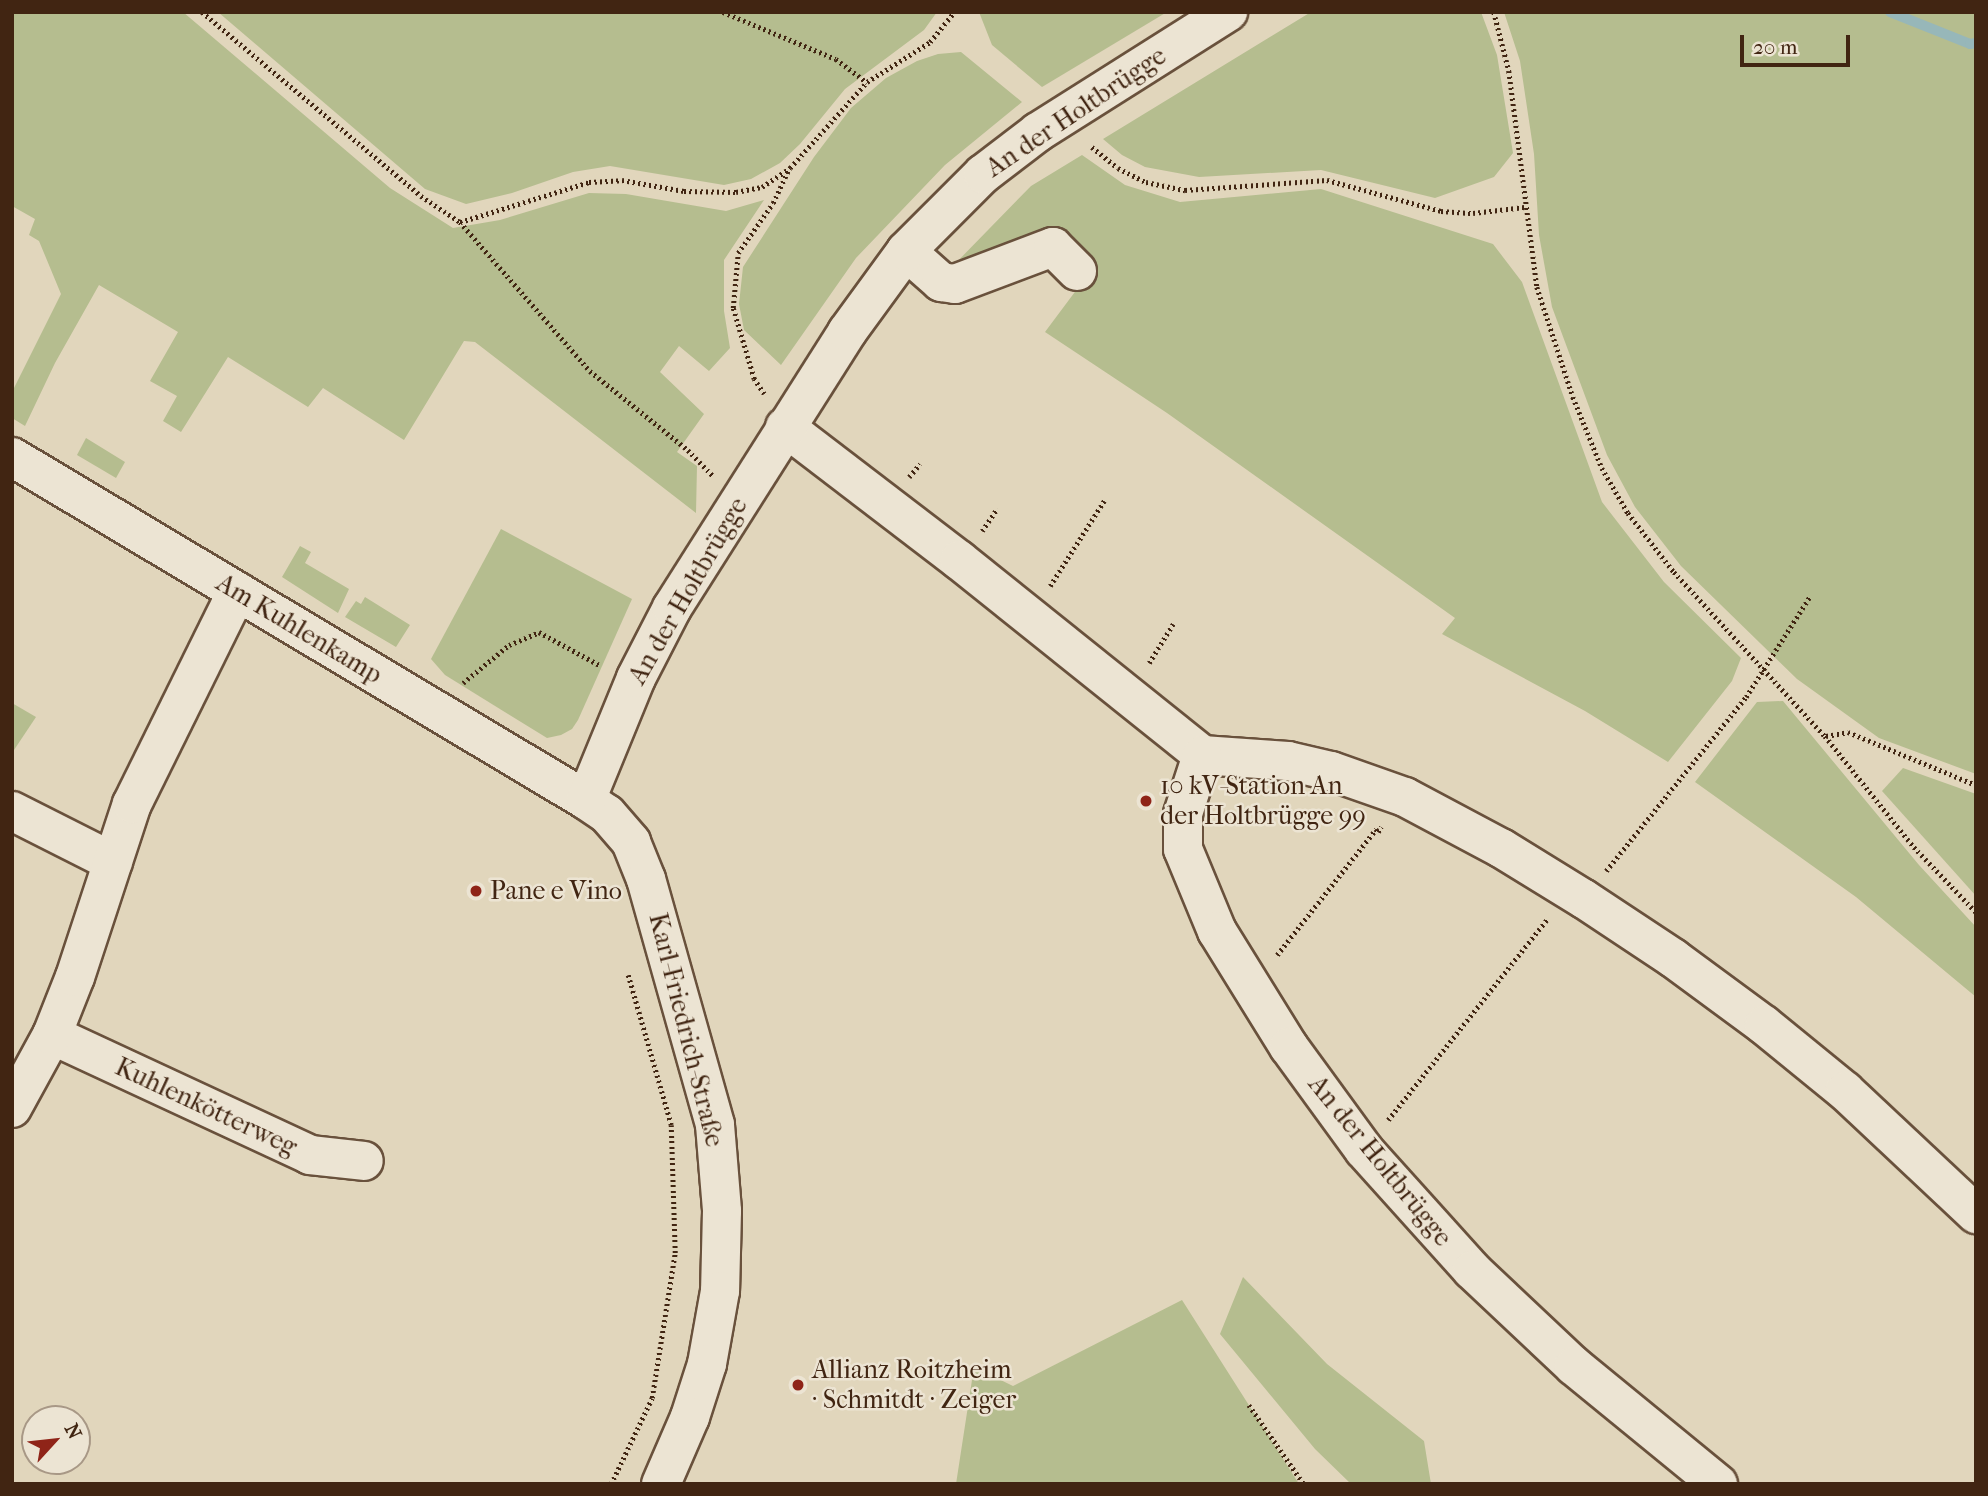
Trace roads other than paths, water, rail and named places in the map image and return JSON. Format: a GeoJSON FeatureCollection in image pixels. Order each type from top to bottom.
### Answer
{"type":"FeatureCollection","features":[{"type":"Feature","properties":{"kind":"street","name":"An der Holtbrügge"},"geometry":{"type":"LineString","coordinates":[[586,800],[636,678],[672,608],[785,427],[874,292],[906,251],[983,174],[1038,132],[1228,12]]}},
{"type":"Feature","properties":{"kind":"street"},"geometry":{"type":"LineString","coordinates":[[906,251],[941,282],[956,284],[1053,247],[1077,271]]}},
{"type":"Feature","properties":{"kind":"street"},"geometry":{"type":"LineString","coordinates":[[785,427],[1202,755],[1288,761],[1331,771],[1405,797],[1501,848],[1673,958],[1764,1025],[1844,1091],[1976,1214]]}},
{"type":"Feature","properties":{"kind":"street","name":"Am Kuhlenkamp"},"geometry":{"type":"LineString","coordinates":[[12,457],[586,800]]}},
{"type":"Feature","properties":{"kind":"street"},"geometry":{"type":"LineString","coordinates":[[12,1108],[52,1035],[132,804],[237,592]]}},
{"type":"Feature","properties":{"kind":"street","name":"An der Holtbrügge"},"geometry":{"type":"LineString","coordinates":[[1202,755],[1183,814],[1183,849],[1217,931],[1252,991],[1364,1150],[1472,1270],[1530,1326],[1718,1484]]}},
{"type":"Feature","properties":{"kind":"street","name":"Karl-Friedrich-Straße"},"geometry":{"type":"LineString","coordinates":[[586,800],[620,827],[636,854],[660,927],[715,1125],[722,1211],[720,1291],[707,1364],[690,1416],[661,1484]]}},
{"type":"Feature","properties":{"kind":"street"},"geometry":{"type":"LineString","coordinates":[[12,811],[113,862]]}},
{"type":"Feature","properties":{"kind":"street","name":"Kuhlenkötterweg"},"geometry":{"type":"LineString","coordinates":[[52,1035],[310,1155],[364,1161]]}},
{"type":"Feature","properties":{"kind":"waterway"},"geometry":{"type":"LineString","coordinates":[[1890,12],[1970,44],[1976,43]]}},
{"type":"Feature","properties":{"kind":"place","name":"10 kV-Station An der Holtbrügge 99"},"geometry":{"type":"Point","coordinates":[1146,801]}},
{"type":"Feature","properties":{"kind":"place","name":"Pane e Vino"},"geometry":{"type":"Point","coordinates":[476,891]}},
{"type":"Feature","properties":{"kind":"place","name":"Allianz Roitzheim · Schmitdt · Zeiger"},"geometry":{"type":"Point","coordinates":[798,1385]}}]}
